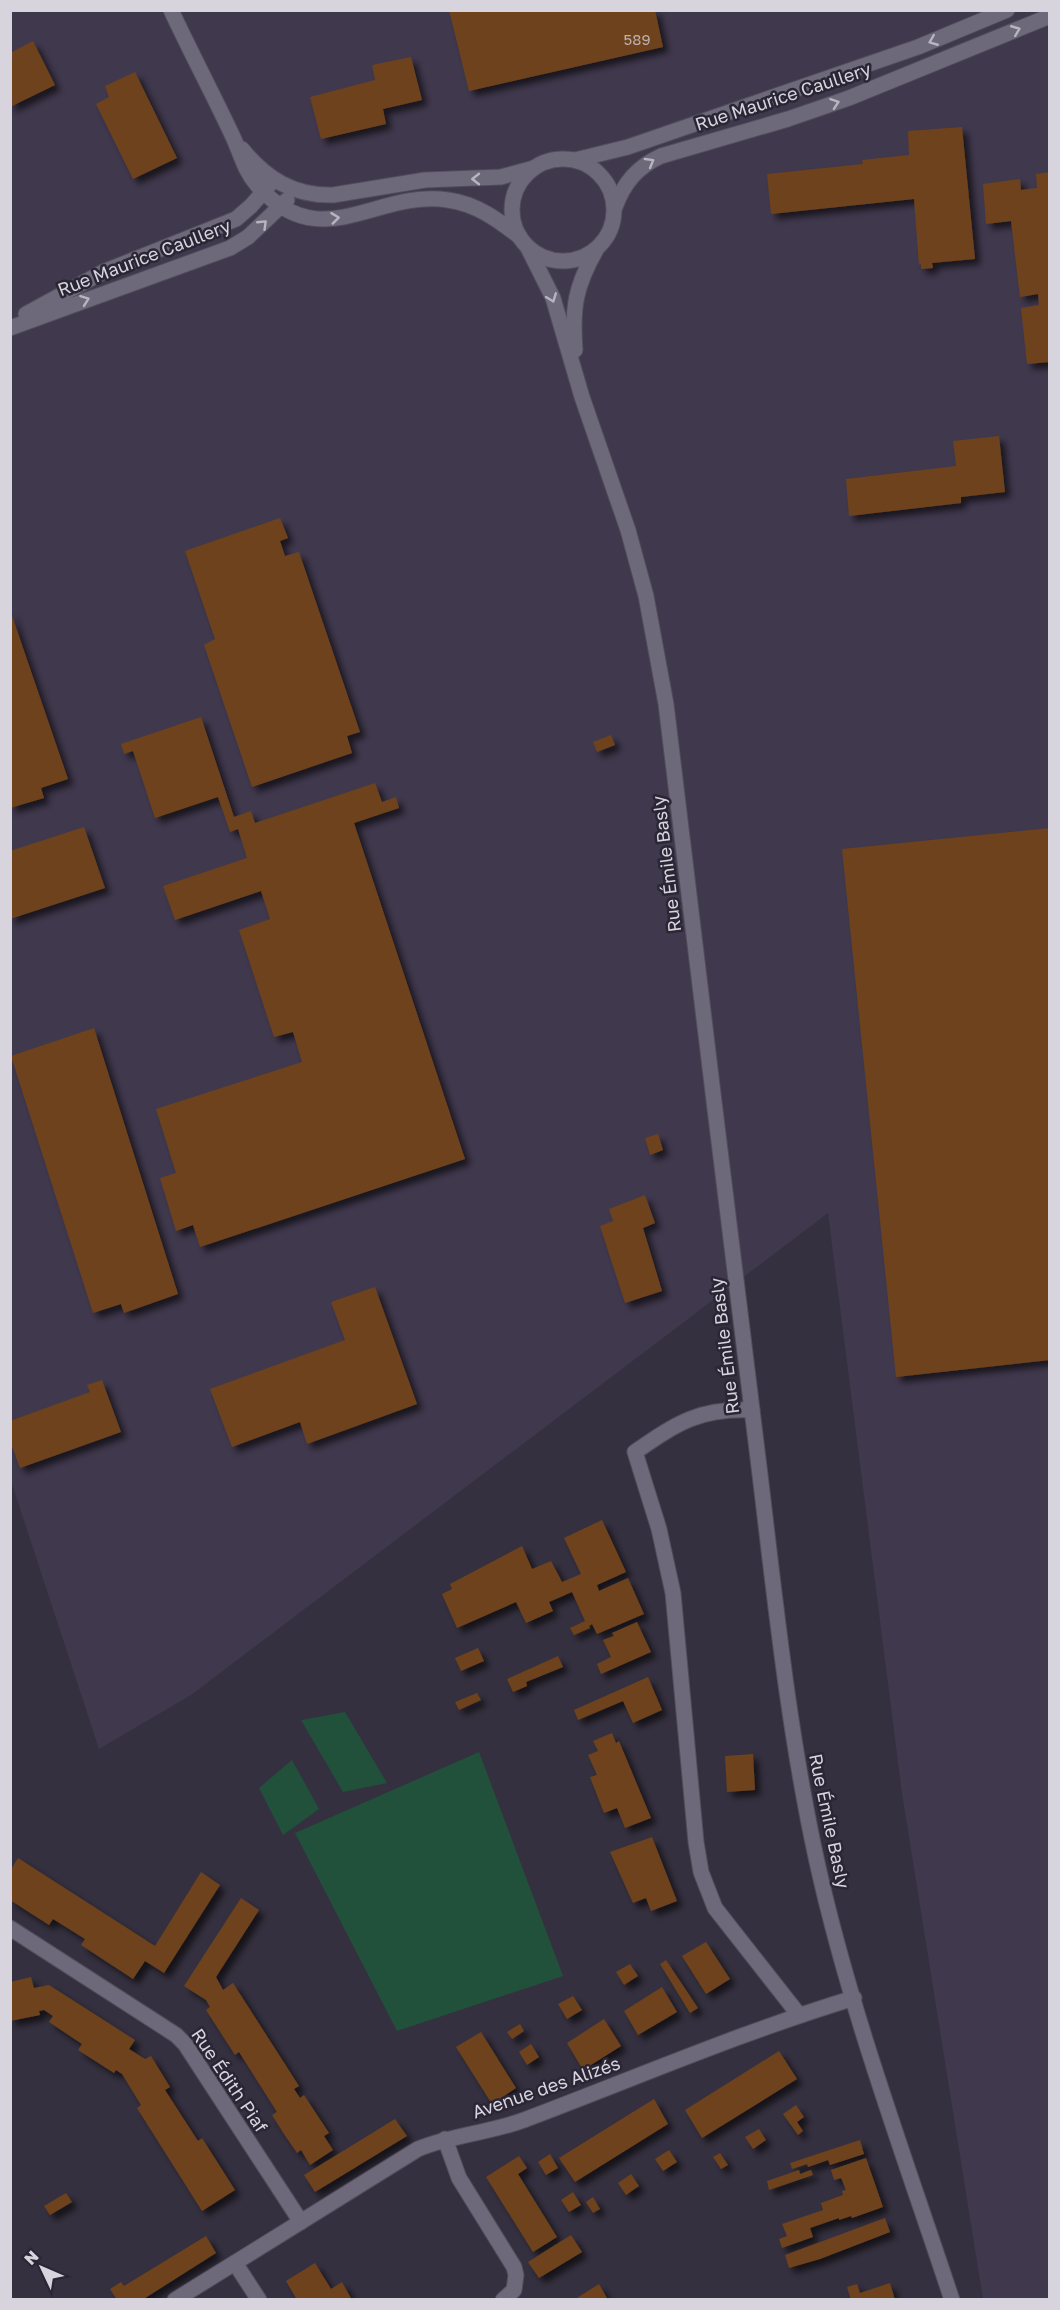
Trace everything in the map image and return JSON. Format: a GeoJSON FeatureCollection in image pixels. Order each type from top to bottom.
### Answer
{"type":"FeatureCollection","features":[{"type":"Feature","properties":{"kind":"street"},"geometry":{"type":"LineString","coordinates":[[171,10],[234,140],[242,164],[263,192],[281,206],[306,217],[330,220],[415,200],[448,200],[468,204],[488,213],[544,257],[557,261],[578,259],[596,249]]}},
{"type":"Feature","properties":{"kind":"street","name":"Rue Maurice Caullery"},"geometry":{"type":"LineString","coordinates":[[10,322],[103,272],[236,219],[274,180],[296,191],[333,195],[425,180],[501,177],[534,168],[553,159],[575,160],[628,147],[918,47],[1006,10]]}},
{"type":"Feature","properties":{"kind":"street","name":"Rue Maurice Caullery"},"geometry":{"type":"LineString","coordinates":[[596,249],[609,233],[620,193],[642,166],[661,156],[788,119],[849,98],[1050,16]]}},
{"type":"Feature","properties":{"kind":"street"},"geometry":{"type":"LineString","coordinates":[[234,140],[252,162],[274,180]]}},
{"type":"Feature","properties":{"kind":"street"},"geometry":{"type":"LineString","coordinates":[[575,160],[595,169],[605,180],[612,193],[615,207]]}},
{"type":"Feature","properties":{"kind":"street"},"geometry":{"type":"LineString","coordinates":[[523,241],[513,218],[512,204],[519,184],[534,168]]}},
{"type":"Feature","properties":{"kind":"street","name":"Rue Maurice Caullery"},"geometry":{"type":"LineString","coordinates":[[10,328],[231,248],[248,237],[296,191]]}},
{"type":"Feature","properties":{"kind":"street","name":"Rue Émile Basly"},"geometry":{"type":"LineString","coordinates":[[523,241],[553,298],[577,380],[634,552],[661,668],[798,1764],[824,1890],[854,1998],[952,2300]]}},
{"type":"Feature","properties":{"kind":"street","name":"Rue Émile Basly"},"geometry":{"type":"LineString","coordinates":[[577,380],[574,338],[575,300],[581,277],[596,249]]}},
{"type":"Feature","properties":{"kind":"street"},"geometry":{"type":"LineString","coordinates":[[752,1410],[722,1410],[696,1416],[678,1424],[635,1452],[659,1529],[673,1593],[696,1842],[701,1872],[715,1908],[799,2015]]}},
{"type":"Feature","properties":{"kind":"street","name":"Rue Édith Piaf"},"geometry":{"type":"LineString","coordinates":[[10,1929],[176,2035],[185,2044],[301,2222]]}},
{"type":"Feature","properties":{"kind":"street","name":"Avenue des Alizés"},"geometry":{"type":"LineString","coordinates":[[175,2300],[418,2149],[445,2139],[522,2120],[799,2015],[854,1998]]}},
{"type":"Feature","properties":{"kind":"street"},"geometry":{"type":"LineString","coordinates":[[445,2139],[459,2178],[514,2267],[516,2275],[514,2290],[503,2300]]}},
{"type":"Feature","properties":{"kind":"street"},"geometry":{"type":"LineString","coordinates":[[235,2262],[259,2300]]}},
{"type":"Feature","properties":{"kind":"shaded area"},"geometry":{"type":"Polygon","coordinates":[[[10,11],[1049,11],[1049,2299],[983,2299],[902,1793],[828,1213],[191,1695],[99,1749],[10,1478],[10,11]]]}},
{"type":"Feature","properties":{"kind":"green space"},"geometry":{"type":"Polygon","coordinates":[[[345,1712],[387,1783],[343,1792],[301,1720],[345,1712]]]}},
{"type":"Feature","properties":{"kind":"green space"},"geometry":{"type":"Polygon","coordinates":[[[479,1752],[563,1976],[397,2031],[295,1833],[479,1752]]]}},
{"type":"Feature","properties":{"kind":"green space"},"geometry":{"type":"Polygon","coordinates":[[[292,1760],[319,1809],[283,1835],[259,1788],[292,1760]]]}},
{"type":"Feature","properties":{"kind":"building"},"geometry":{"type":"Polygon","coordinates":[[[449,10],[655,10],[663,47],[469,91],[449,10]]]}},
{"type":"Feature","properties":{"kind":"building"},"geometry":{"type":"Polygon","coordinates":[[[33,41],[55,85],[10,107],[10,53],[33,41]]]}},
{"type":"Feature","properties":{"kind":"building"},"geometry":{"type":"Polygon","coordinates":[[[411,57],[422,100],[383,109],[386,124],[321,139],[310,97],[375,80],[372,65],[411,57]]]}},
{"type":"Feature","properties":{"kind":"building"},"geometry":{"type":"Polygon","coordinates":[[[135,72],[177,158],[133,179],[96,104],[109,97],[105,86],[135,72]]]}},
{"type":"Feature","properties":{"kind":"building"},"geometry":{"type":"Polygon","coordinates":[[[962,127],[975,259],[932,263],[933,268],[921,269],[914,199],[771,214],[767,174],[863,164],[862,160],[909,155],[908,131],[962,127]]]}},
{"type":"Feature","properties":{"kind":"building"},"geometry":{"type":"Polygon","coordinates":[[[1050,172],[1050,362],[1027,364],[1021,308],[1039,305],[1038,294],[1020,297],[1011,221],[986,224],[983,184],[1020,179],[1021,190],[1037,188],[1036,174],[1050,172]]]}},
{"type":"Feature","properties":{"kind":"building"},"geometry":{"type":"Polygon","coordinates":[[[999,436],[1005,492],[961,497],[961,503],[849,516],[846,479],[956,466],[953,441],[999,436]]]}},
{"type":"Feature","properties":{"kind":"building"},"geometry":{"type":"Polygon","coordinates":[[[280,518],[288,538],[280,541],[285,556],[299,552],[360,732],[347,736],[352,753],[252,787],[204,645],[215,639],[185,551],[280,518]]]}},
{"type":"Feature","properties":{"kind":"building"},"geometry":{"type":"Polygon","coordinates":[[[10,610],[68,779],[41,788],[44,798],[10,808],[10,610]]]}},
{"type":"Feature","properties":{"kind":"building"},"geometry":{"type":"Polygon","coordinates":[[[201,717],[234,817],[251,811],[255,823],[375,783],[382,802],[396,797],[399,808],[354,823],[465,1159],[200,1247],[193,1225],[176,1231],[160,1178],[176,1173],[156,1109],[302,1062],[293,1032],[274,1037],[239,930],[270,919],[261,891],[175,920],[163,886],[247,858],[238,829],[230,832],[218,797],[155,818],[133,751],[124,754],[121,744],[201,717]]]}},
{"type":"Feature","properties":{"kind":"building"},"geometry":{"type":"Polygon","coordinates":[[[611,735],[615,745],[597,752],[593,742],[611,735]]]}},
{"type":"Feature","properties":{"kind":"building"},"geometry":{"type":"Polygon","coordinates":[[[84,827],[105,888],[10,919],[10,851],[84,827]]]}},
{"type":"Feature","properties":{"kind":"building"},"geometry":{"type":"Polygon","coordinates":[[[1050,828],[1050,1360],[896,1377],[842,849],[1050,828]]]}},
{"type":"Feature","properties":{"kind":"building"},"geometry":{"type":"Polygon","coordinates":[[[94,1028],[178,1294],[124,1313],[121,1304],[93,1313],[11,1056],[94,1028]]]}},
{"type":"Feature","properties":{"kind":"building"},"geometry":{"type":"Polygon","coordinates":[[[658,1134],[663,1150],[650,1155],[645,1138],[658,1134]]]}},
{"type":"Feature","properties":{"kind":"building"},"geometry":{"type":"Polygon","coordinates":[[[645,1195],[655,1223],[643,1228],[662,1291],[625,1303],[600,1226],[613,1221],[609,1209],[645,1195]]]}},
{"type":"Feature","properties":{"kind":"building"},"geometry":{"type":"Polygon","coordinates":[[[375,1287],[417,1404],[307,1444],[300,1422],[232,1447],[210,1389],[345,1340],[331,1302],[375,1287]]]}},
{"type":"Feature","properties":{"kind":"building"},"geometry":{"type":"Polygon","coordinates":[[[102,1380],[121,1432],[20,1468],[10,1441],[10,1421],[90,1392],[87,1385],[102,1380]]]}},
{"type":"Feature","properties":{"kind":"building"},"geometry":{"type":"Polygon","coordinates":[[[602,1520],[626,1572],[597,1585],[599,1591],[628,1578],[644,1614],[597,1634],[592,1624],[590,1628],[574,1635],[570,1628],[585,1621],[572,1592],[549,1602],[553,1611],[526,1623],[516,1602],[457,1628],[442,1594],[452,1589],[450,1584],[522,1546],[532,1569],[551,1561],[562,1582],[581,1574],[564,1538],[602,1520]]]}},
{"type":"Feature","properties":{"kind":"building"},"geometry":{"type":"Polygon","coordinates":[[[637,1622],[651,1652],[601,1674],[597,1664],[611,1657],[603,1640],[614,1636],[612,1633],[637,1622]]]}},
{"type":"Feature","properties":{"kind":"building"},"geometry":{"type":"Polygon","coordinates":[[[478,1648],[484,1661],[461,1671],[455,1658],[478,1648]]]}},
{"type":"Feature","properties":{"kind":"building"},"geometry":{"type":"Polygon","coordinates":[[[558,1656],[563,1667],[526,1682],[527,1686],[513,1692],[507,1679],[558,1656]]]}},
{"type":"Feature","properties":{"kind":"building"},"geometry":{"type":"Polygon","coordinates":[[[648,1677],[662,1710],[633,1723],[623,1701],[578,1720],[574,1710],[648,1677]]]}},
{"type":"Feature","properties":{"kind":"building"},"geometry":{"type":"Polygon","coordinates":[[[477,1693],[481,1700],[459,1710],[455,1702],[477,1693]]]}},
{"type":"Feature","properties":{"kind":"building"},"geometry":{"type":"Polygon","coordinates":[[[612,1733],[616,1743],[619,1741],[651,1818],[625,1828],[617,1808],[604,1813],[590,1777],[597,1775],[588,1755],[598,1751],[593,1741],[612,1733]]]}},
{"type":"Feature","properties":{"kind":"building"},"geometry":{"type":"Polygon","coordinates":[[[753,1754],[755,1790],[727,1792],[725,1756],[753,1754]]]}},
{"type":"Feature","properties":{"kind":"building"},"geometry":{"type":"Polygon","coordinates":[[[652,1837],[677,1901],[651,1911],[646,1898],[633,1903],[610,1852],[652,1837]]]}},
{"type":"Feature","properties":{"kind":"building"},"geometry":{"type":"Polygon","coordinates":[[[18,1858],[155,1946],[201,1872],[220,1885],[164,1973],[145,1961],[133,1979],[81,1945],[85,1939],[53,1919],[49,1925],[10,1900],[10,1871],[18,1858]]]}},
{"type":"Feature","properties":{"kind":"building"},"geometry":{"type":"Polygon","coordinates":[[[241,1898],[259,1910],[216,1977],[223,1990],[233,1983],[299,2086],[294,2089],[300,2098],[304,2095],[329,2133],[324,2136],[333,2150],[310,2165],[301,2150],[297,2153],[272,2115],[277,2112],[239,2052],[235,2055],[206,2010],[210,2007],[206,2000],[184,1986],[241,1898]]]}},
{"type":"Feature","properties":{"kind":"building"},"geometry":{"type":"Polygon","coordinates":[[[706,1942],[730,1979],[706,1994],[682,1956],[706,1942]]]}},
{"type":"Feature","properties":{"kind":"building"},"geometry":{"type":"Polygon","coordinates":[[[666,1960],[698,2008],[690,2013],[660,1964],[666,1960]]]}},
{"type":"Feature","properties":{"kind":"building"},"geometry":{"type":"Polygon","coordinates":[[[630,1964],[638,1976],[624,1985],[616,1972],[630,1964]]]}},
{"type":"Feature","properties":{"kind":"building"},"geometry":{"type":"Polygon","coordinates":[[[31,1977],[34,1988],[49,1985],[135,2040],[129,2049],[145,2059],[151,2056],[170,2087],[165,2090],[198,2141],[202,2138],[235,2190],[202,2211],[137,2108],[141,2105],[122,2074],[116,2070],[114,2073],[78,2050],[82,2044],[49,2022],[53,2016],[44,2010],[39,2011],[40,2015],[10,2021],[10,1982],[31,1977]]]}},
{"type":"Feature","properties":{"kind":"building"},"geometry":{"type":"Polygon","coordinates":[[[662,1987],[677,2012],[638,2035],[624,2011],[662,1987]]]}},
{"type":"Feature","properties":{"kind":"building"},"geometry":{"type":"Polygon","coordinates":[[[573,1996],[582,2010],[567,2019],[558,2004],[573,1996]]]}},
{"type":"Feature","properties":{"kind":"building"},"geometry":{"type":"Polygon","coordinates":[[[604,2019],[621,2046],[583,2070],[567,2043],[604,2019]]]}},
{"type":"Feature","properties":{"kind":"building"},"geometry":{"type":"Polygon","coordinates":[[[520,2024],[524,2031],[512,2039],[507,2032],[520,2024]]]}},
{"type":"Feature","properties":{"kind":"building"},"geometry":{"type":"Polygon","coordinates":[[[481,2032],[516,2088],[492,2104],[456,2047],[481,2032]]]}},
{"type":"Feature","properties":{"kind":"building"},"geometry":{"type":"Polygon","coordinates":[[[531,2044],[539,2057],[527,2065],[519,2052],[531,2044]]]}},
{"type":"Feature","properties":{"kind":"building"},"geometry":{"type":"Polygon","coordinates":[[[779,2051],[797,2079],[702,2138],[685,2110],[779,2051]]]}},
{"type":"Feature","properties":{"kind":"building"},"geometry":{"type":"Polygon","coordinates":[[[654,2099],[668,2124],[575,2182],[559,2158],[654,2099]]]}},
{"type":"Feature","properties":{"kind":"building"},"geometry":{"type":"Polygon","coordinates":[[[796,2105],[804,2117],[797,2122],[803,2131],[798,2135],[783,2114],[796,2105]]]}},
{"type":"Feature","properties":{"kind":"building"},"geometry":{"type":"Polygon","coordinates":[[[395,2119],[407,2136],[315,2192],[304,2175],[395,2119]]]}},
{"type":"Feature","properties":{"kind":"building"},"geometry":{"type":"Polygon","coordinates":[[[759,2129],[766,2140],[753,2149],[745,2137],[759,2129]]]}},
{"type":"Feature","properties":{"kind":"building"},"geometry":{"type":"Polygon","coordinates":[[[860,2140],[864,2154],[830,2165],[828,2160],[808,2167],[807,2164],[792,2169],[790,2163],[860,2140]]]}},
{"type":"Feature","properties":{"kind":"building"},"geometry":{"type":"Polygon","coordinates":[[[669,2150],[677,2162],[663,2171],[655,2159],[669,2150]]]}},
{"type":"Feature","properties":{"kind":"building"},"geometry":{"type":"Polygon","coordinates":[[[720,2153],[728,2165],[721,2169],[713,2157],[720,2153]]]}},
{"type":"Feature","properties":{"kind":"building"},"geometry":{"type":"Polygon","coordinates":[[[550,2154],[558,2168],[546,2175],[538,2162],[550,2154]]]}},
{"type":"Feature","properties":{"kind":"building"},"geometry":{"type":"Polygon","coordinates":[[[519,2156],[527,2168],[518,2174],[557,2237],[533,2252],[486,2177],[519,2156]]]}},
{"type":"Feature","properties":{"kind":"building"},"geometry":{"type":"Polygon","coordinates":[[[866,2158],[883,2207],[852,2218],[851,2216],[839,2220],[839,2218],[810,2228],[813,2237],[782,2248],[779,2239],[787,2236],[782,2224],[823,2210],[821,2203],[843,2195],[842,2191],[846,2190],[841,2178],[834,2180],[831,2170],[866,2158]]]}},
{"type":"Feature","properties":{"kind":"building"},"geometry":{"type":"Polygon","coordinates":[[[799,2170],[800,2174],[811,2170],[813,2175],[769,2190],[767,2181],[799,2170]]]}},
{"type":"Feature","properties":{"kind":"building"},"geometry":{"type":"Polygon","coordinates":[[[631,2174],[639,2186],[626,2195],[618,2183],[631,2174]]]}},
{"type":"Feature","properties":{"kind":"building"},"geometry":{"type":"Polygon","coordinates":[[[573,2192],[581,2205],[569,2212],[561,2200],[573,2192]]]}},
{"type":"Feature","properties":{"kind":"building"},"geometry":{"type":"Polygon","coordinates":[[[66,2193],[72,2202],[50,2215],[44,2206],[66,2193]]]}},
{"type":"Feature","properties":{"kind":"building"},"geometry":{"type":"Polygon","coordinates":[[[593,2197],[600,2209],[593,2213],[586,2202],[593,2197]]]}},
{"type":"Feature","properties":{"kind":"building"},"geometry":{"type":"Polygon","coordinates":[[[885,2218],[890,2232],[820,2259],[789,2268],[785,2255],[885,2218]]]}},
{"type":"Feature","properties":{"kind":"building"},"geometry":{"type":"Polygon","coordinates":[[[571,2235],[582,2252],[539,2278],[528,2262],[571,2235]]]}},
{"type":"Feature","properties":{"kind":"building"},"geometry":{"type":"Polygon","coordinates":[[[206,2236],[216,2253],[142,2300],[117,2300],[110,2289],[121,2282],[124,2286],[206,2236]]]}},
{"type":"Feature","properties":{"kind":"building"},"geometry":{"type":"Polygon","coordinates":[[[315,2263],[331,2289],[342,2282],[352,2300],[297,2300],[286,2281],[315,2263]]]}},
{"type":"Feature","properties":{"kind":"building"},"geometry":{"type":"Polygon","coordinates":[[[890,2283],[895,2300],[851,2300],[847,2287],[857,2284],[860,2293],[890,2283]]]}},
{"type":"Feature","properties":{"kind":"building"},"geometry":{"type":"Polygon","coordinates":[[[599,2284],[608,2300],[574,2300],[580,2296],[599,2284]]]}}]}
